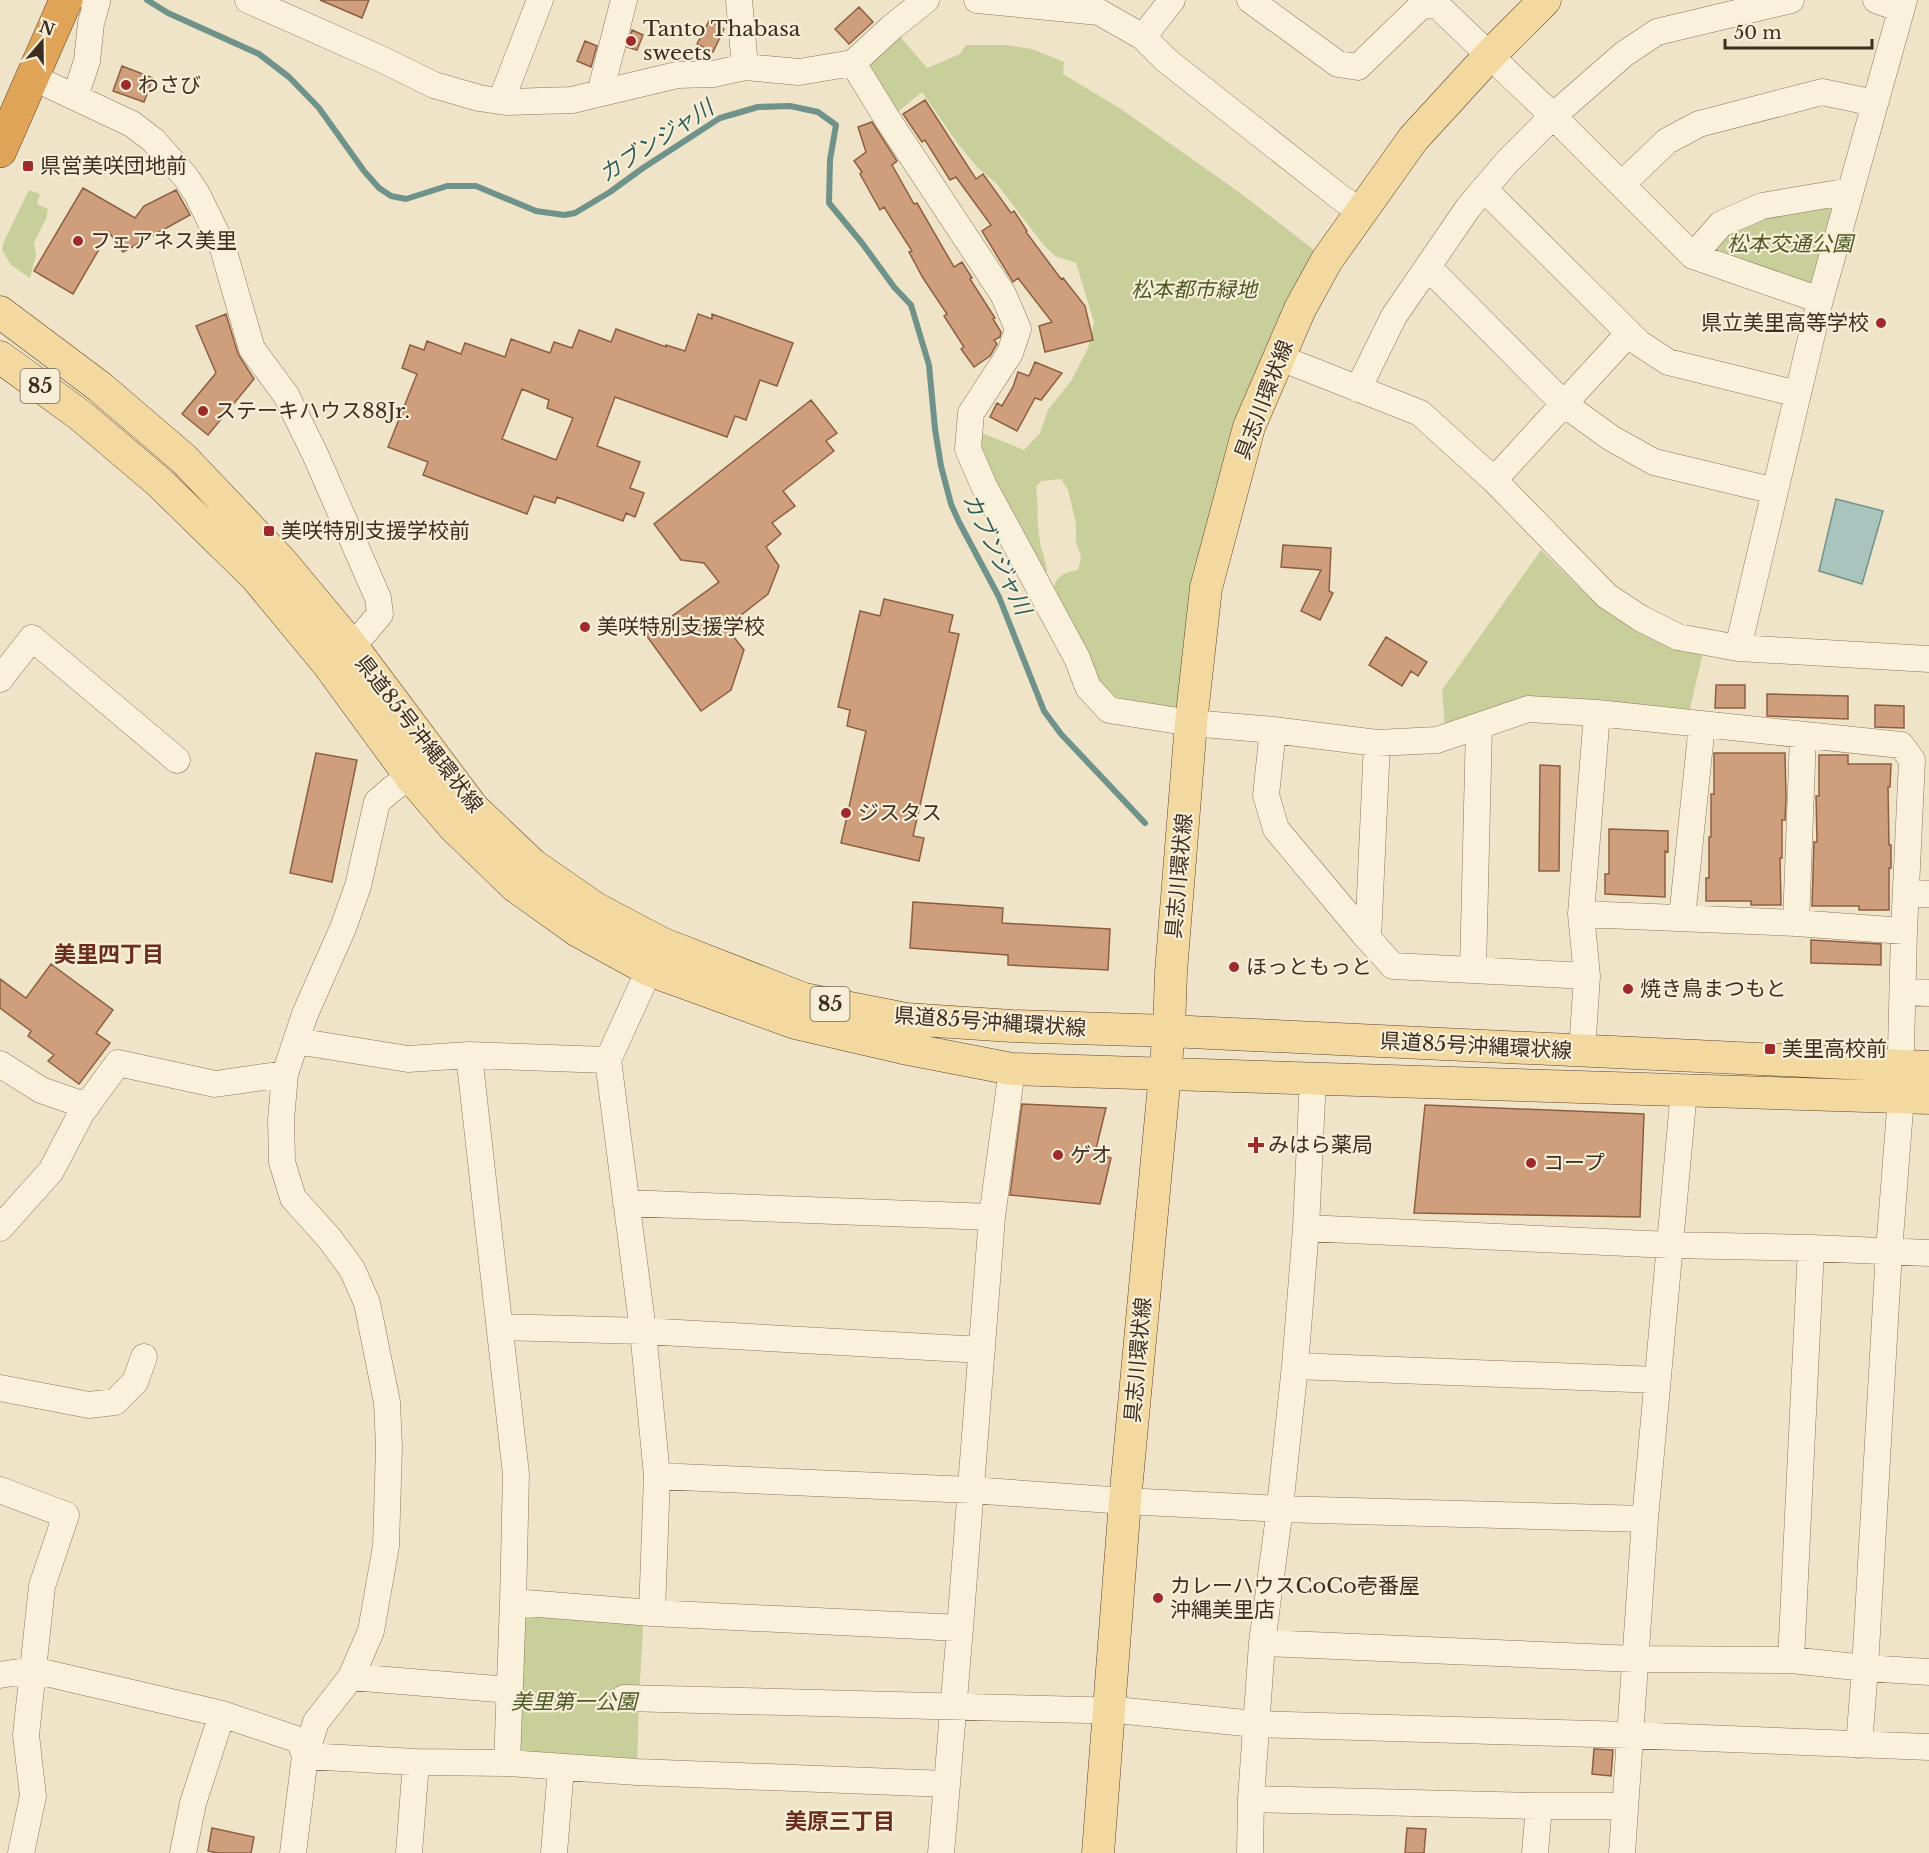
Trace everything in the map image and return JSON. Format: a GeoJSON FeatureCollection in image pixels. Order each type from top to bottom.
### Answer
{"type":"FeatureCollection","features":[{"type":"Feature","properties":{"kind":"highway"},"geometry":{"type":"LineString","coordinates":[[0,151],[66,0]]}},
{"type":"Feature","properties":{"kind":"main road","name":"具志川環状線"},"geometry":{"type":"LineString","coordinates":[[1098,1853],[1125,1501],[1169,1031],[1171,972],[1191,723],[1206,588],[1249,428],[1300,309],[1327,260],[1413,139],[1489,56],[1545,0]]}},
{"type":"Feature","properties":{"kind":"main road","name":"県道85号沖縄環状線"},"geometry":{"type":"LineString","coordinates":[[0,312],[100,387],[184,459],[281,561],[351,645],[472,808],[533,865],[595,908],[661,944],[804,999],[906,1019],[1012,1026],[1169,1031],[1929,1067]]}},
{"type":"Feature","properties":{"kind":"main road","name":"県道85号沖縄環状線"},"geometry":{"type":"LineString","coordinates":[[0,357],[80,415],[160,483],[256,577],[328,664],[410,776],[454,827],[515,886],[578,931],[649,970],[795,1023],[903,1048],[1012,1069],[1915,1097]]}},
{"type":"Feature","properties":{"kind":"street"},"geometry":{"type":"LineString","coordinates":[[248,0],[434,85],[479,98],[501,101],[572,100],[677,75],[713,74],[744,67],[799,72],[853,63],[926,0]]}},
{"type":"Feature","properties":{"kind":"street"},"geometry":{"type":"LineString","coordinates":[[501,101],[540,0]]}},
{"type":"Feature","properties":{"kind":"street"},"geometry":{"type":"LineString","coordinates":[[600,93],[624,0]]}},
{"type":"Feature","properties":{"kind":"street"},"geometry":{"type":"LineString","coordinates":[[739,0],[744,67]]}},
{"type":"Feature","properties":{"kind":"street"},"geometry":{"type":"LineString","coordinates":[[977,0],[1099,12],[1143,37],[1166,60],[1341,198],[1361,211]]}},
{"type":"Feature","properties":{"kind":"street"},"geometry":{"type":"LineString","coordinates":[[1143,37],[1172,0]]}},
{"type":"Feature","properties":{"kind":"street"},"geometry":{"type":"LineString","coordinates":[[1250,0],[1338,64],[1358,67],[1422,5],[1438,6],[1553,116],[1693,256],[1820,300]]}},
{"type":"Feature","properties":{"kind":"street"},"geometry":{"type":"LineString","coordinates":[[1358,389],[1394,316],[1468,207],[1507,162],[1553,116],[1624,54],[1657,32],[1791,0]]}},
{"type":"Feature","properties":{"kind":"street"},"geometry":{"type":"LineString","coordinates":[[1738,648],[1820,300],[1903,4],[1876,0]]}},
{"type":"Feature","properties":{"kind":"street"},"geometry":{"type":"LineString","coordinates":[[75,97],[87,62],[91,22]]}},
{"type":"Feature","properties":{"kind":"street"},"geometry":{"type":"LineString","coordinates":[[853,63],[894,130],[1003,294],[1018,329],[1010,353],[971,413],[968,449],[984,486],[1077,658],[1088,687],[1109,710],[1191,723],[1273,730],[1377,743],[1437,740],[1528,709],[1597,713],[1901,745],[1912,760],[1918,893],[1904,931],[1902,1049],[1898,1066]]}},
{"type":"Feature","properties":{"kind":"street"},"geometry":{"type":"LineString","coordinates":[[32,77],[132,124],[153,140],[185,176],[197,194],[222,245],[252,349],[286,395],[315,454],[378,598],[380,614],[351,645]]}},
{"type":"Feature","properties":{"kind":"street"},"geometry":{"type":"LineString","coordinates":[[1622,184],[1667,141],[1699,124],[1822,92],[1875,103]]}},
{"type":"Feature","properties":{"kind":"street"},"geometry":{"type":"LineString","coordinates":[[1484,189],[1639,343],[1668,362],[1798,394]]}},
{"type":"Feature","properties":{"kind":"street"},"geometry":{"type":"LineString","coordinates":[[1693,256],[1721,224],[1762,206],[1850,191]]}},
{"type":"Feature","properties":{"kind":"street"},"geometry":{"type":"LineString","coordinates":[[1428,267],[1564,404],[1611,438],[1654,462],[1775,491]]}},
{"type":"Feature","properties":{"kind":"street"},"geometry":{"type":"LineString","coordinates":[[1494,480],[1629,333]]}},
{"type":"Feature","properties":{"kind":"street"},"geometry":{"type":"LineString","coordinates":[[1278,357],[1420,413],[1494,480],[1607,596],[1640,618],[1678,637],[1738,648],[1929,659]]}},
{"type":"Feature","properties":{"kind":"street"},"geometry":{"type":"LineString","coordinates":[[0,679],[32,638],[177,760]]}},
{"type":"Feature","properties":{"kind":"street"},"geometry":{"type":"LineString","coordinates":[[1582,1051],[1587,976],[1581,914],[1597,713]]}},
{"type":"Feature","properties":{"kind":"street"},"geometry":{"type":"LineString","coordinates":[[1682,918],[1702,724]]}},
{"type":"Feature","properties":{"kind":"street"},"geometry":{"type":"LineString","coordinates":[[1473,969],[1479,726]]}},
{"type":"Feature","properties":{"kind":"street"},"geometry":{"type":"LineString","coordinates":[[1273,730],[1266,795],[1276,829],[1393,966],[1587,976]]}},
{"type":"Feature","properties":{"kind":"street"},"geometry":{"type":"LineString","coordinates":[[1796,923],[1803,736]]}},
{"type":"Feature","properties":{"kind":"street"},"geometry":{"type":"LineString","coordinates":[[1368,939],[1377,743]]}},
{"type":"Feature","properties":{"kind":"street"},"geometry":{"type":"LineString","coordinates":[[293,1853],[305,1756],[315,1722],[351,1677],[371,1631],[386,1546],[389,1447],[387,1402],[368,1303],[352,1269],[329,1238],[293,1198],[282,1162],[281,1120],[285,1074],[358,886],[377,802],[410,776]]}},
{"type":"Feature","properties":{"kind":"street"},"geometry":{"type":"LineString","coordinates":[[1581,914],[1796,923],[1904,931]]}},
{"type":"Feature","properties":{"kind":"street"},"geometry":{"type":"LineString","coordinates":[[649,970],[608,1060],[643,1331],[657,1476],[652,1614]]}},
{"type":"Feature","properties":{"kind":"street"},"geometry":{"type":"LineString","coordinates":[[1903,992],[1929,993]]}},
{"type":"Feature","properties":{"kind":"street"},"geometry":{"type":"LineString","coordinates":[[296,1041],[408,1059],[469,1055],[608,1060]]}},
{"type":"Feature","properties":{"kind":"street"},"geometry":{"type":"LineString","coordinates":[[469,1055],[516,1474],[507,1763]]}},
{"type":"Feature","properties":{"kind":"street"},"geometry":{"type":"LineString","coordinates":[[3,1220],[51,1171],[87,1106],[118,1063],[215,1084],[285,1074]]}},
{"type":"Feature","properties":{"kind":"street"},"geometry":{"type":"LineString","coordinates":[[0,1064],[41,1090],[87,1106]]}},
{"type":"Feature","properties":{"kind":"street"},"geometry":{"type":"LineString","coordinates":[[941,1853],[992,1217],[1012,1069]]}},
{"type":"Feature","properties":{"kind":"street"},"geometry":{"type":"LineString","coordinates":[[1250,1853],[1255,1724],[1262,1643],[1280,1509],[1295,1366],[1306,1228],[1312,1077]]}},
{"type":"Feature","properties":{"kind":"street"},"geometry":{"type":"LineString","coordinates":[[1622,1853],[1645,1519],[1684,1090]]}},
{"type":"Feature","properties":{"kind":"street"},"geometry":{"type":"LineString","coordinates":[[1859,1745],[1888,1251],[1915,1097]]}},
{"type":"Feature","properties":{"kind":"street"},"geometry":{"type":"LineString","coordinates":[[626,1203],[992,1217]]}},
{"type":"Feature","properties":{"kind":"street"},"geometry":{"type":"LineString","coordinates":[[1306,1228],[1670,1245],[1929,1253]]}},
{"type":"Feature","properties":{"kind":"street"},"geometry":{"type":"LineString","coordinates":[[1791,1660],[1811,1248]]}},
{"type":"Feature","properties":{"kind":"street"},"geometry":{"type":"LineString","coordinates":[[501,1328],[643,1331],[982,1350]]}},
{"type":"Feature","properties":{"kind":"street"},"geometry":{"type":"LineString","coordinates":[[0,1388],[89,1405],[115,1402],[135,1383],[144,1357]]}},
{"type":"Feature","properties":{"kind":"street"},"geometry":{"type":"LineString","coordinates":[[1295,1366],[1657,1380]]}},
{"type":"Feature","properties":{"kind":"street"},"geometry":{"type":"LineString","coordinates":[[657,1476],[971,1490],[1280,1509],[1645,1519]]}},
{"type":"Feature","properties":{"kind":"street"},"geometry":{"type":"LineString","coordinates":[[0,1490],[66,1515],[42,1586],[26,1735],[33,1796],[21,1853]]}},
{"type":"Feature","properties":{"kind":"street"},"geometry":{"type":"LineString","coordinates":[[513,1602],[652,1614],[960,1628]]}},
{"type":"Feature","properties":{"kind":"street"},"geometry":{"type":"LineString","coordinates":[[1262,1643],[1634,1659],[1791,1660],[1929,1672]]}},
{"type":"Feature","properties":{"kind":"street"},"geometry":{"type":"LineString","coordinates":[[0,1675],[33,1670],[222,1714],[299,1740],[305,1756]]}},
{"type":"Feature","properties":{"kind":"street"},"geometry":{"type":"LineString","coordinates":[[351,1677],[510,1690]]}},
{"type":"Feature","properties":{"kind":"street"},"geometry":{"type":"LineString","coordinates":[[624,1698],[1109,1711],[1255,1724],[1929,1747]]}},
{"type":"Feature","properties":{"kind":"street"},"geometry":{"type":"LineString","coordinates":[[183,1853],[193,1803],[222,1714]]}},
{"type":"Feature","properties":{"kind":"street"},"geometry":{"type":"LineString","coordinates":[[305,1756],[416,1762],[507,1763],[637,1772],[947,1784]]}},
{"type":"Feature","properties":{"kind":"street"},"geometry":{"type":"LineString","coordinates":[[410,1853],[416,1762]]}},
{"type":"Feature","properties":{"kind":"street"},"geometry":{"type":"LineString","coordinates":[[554,1853],[561,1768]]}},
{"type":"Feature","properties":{"kind":"street"},"geometry":{"type":"LineString","coordinates":[[1251,1799],[1625,1806]]}},
{"type":"Feature","properties":{"kind":"street"},"geometry":{"type":"LineString","coordinates":[[1535,1853],[1539,1806]]}},
{"type":"Feature","properties":{"kind":"green space","name":"松本都市緑地"},"geometry":{"type":"Polygon","coordinates":[[[892,27],[927,68],[960,54],[966,45],[1007,45],[1032,49],[1064,62],[1063,74],[1121,109],[1243,195],[1327,260],[1249,428],[1191,723],[1109,710],[1049,608],[1056,582],[1063,575],[1078,570],[1081,557],[1076,542],[1076,524],[1068,490],[1061,479],[1041,481],[1036,487],[1039,535],[1047,575],[1036,582],[970,428],[1024,450],[1040,433],[1048,410],[1071,381],[1088,348],[1094,322],[1076,263],[1055,256],[1042,243],[997,184],[977,167],[958,144],[922,92],[888,120],[853,63],[892,27]]]}},
{"type":"Feature","properties":{"kind":"green space"},"geometry":{"type":"Polygon","coordinates":[[[29,190],[40,194],[37,204],[48,209],[46,219],[34,242],[36,255],[30,278],[11,265],[2,250],[4,241],[29,190]]]}},
{"type":"Feature","properties":{"kind":"green space","name":"松本交通公園"},"geometry":{"type":"Polygon","coordinates":[[[1850,191],[1820,300],[1693,256],[1721,224],[1850,191]]]}},
{"type":"Feature","properties":{"kind":"green space"},"geometry":{"type":"Polygon","coordinates":[[[1541,550],[1593,601],[1638,629],[1703,653],[1688,717],[1549,701],[1445,727],[1442,690],[1541,550]]]}},
{"type":"Feature","properties":{"kind":"green space","name":"美里第一公園"},"geometry":{"type":"Polygon","coordinates":[[[513,1602],[644,1613],[637,1772],[507,1763],[513,1602]]]}},
{"type":"Feature","properties":{"kind":"water"},"geometry":{"type":"Polygon","coordinates":[[[1836,499],[1883,511],[1862,584],[1819,571],[1836,499]]]}},
{"type":"Feature","properties":{"kind":"building"},"geometry":{"type":"Polygon","coordinates":[[[320,0],[369,0],[362,18],[320,0]]]}},
{"type":"Feature","properties":{"kind":"building"},"geometry":{"type":"Polygon","coordinates":[[[859,7],[873,22],[849,44],[835,29],[859,7]]]}},
{"type":"Feature","properties":{"kind":"building"},"geometry":{"type":"Polygon","coordinates":[[[709,21],[724,29],[713,52],[697,44],[709,21]]]}},
{"type":"Feature","properties":{"kind":"building"},"geometry":{"type":"Polygon","coordinates":[[[632,30],[643,35],[637,50],[627,47],[632,30]]]}},
{"type":"Feature","properties":{"kind":"building"},"geometry":{"type":"Polygon","coordinates":[[[585,41],[597,46],[591,67],[577,61],[585,41]]]}},
{"type":"Feature","properties":{"kind":"building"},"geometry":{"type":"Polygon","coordinates":[[[122,66],[153,78],[144,102],[113,91],[122,66]]]}},
{"type":"Feature","properties":{"kind":"building"},"geometry":{"type":"Polygon","coordinates":[[[925,100],[976,179],[983,174],[1011,213],[1014,211],[1026,232],[1061,279],[1063,278],[1085,306],[1093,340],[1045,352],[1039,326],[1052,322],[1018,278],[1013,282],[982,231],[991,225],[956,177],[950,180],[925,140],[922,142],[903,114],[925,100]]]}},
{"type":"Feature","properties":{"kind":"building"},"geometry":{"type":"Polygon","coordinates":[[[872,122],[897,161],[892,165],[914,204],[917,203],[954,267],[962,262],[1001,332],[1000,337],[994,340],[997,344],[990,356],[974,367],[961,349],[964,347],[944,316],[947,314],[909,252],[912,251],[884,207],[880,210],[860,174],[862,172],[854,161],[866,152],[858,127],[872,122]]]}},
{"type":"Feature","properties":{"kind":"building","name":"フェアネス美里"},"geometry":{"type":"Polygon","coordinates":[[[83,188],[135,218],[144,206],[176,190],[190,215],[123,252],[109,232],[73,294],[34,271],[83,188]]]}},
{"type":"Feature","properties":{"kind":"building"},"geometry":{"type":"Polygon","coordinates":[[[226,314],[238,354],[254,379],[208,435],[182,414],[216,373],[196,326],[226,314]]]}},
{"type":"Feature","properties":{"kind":"building"},"geometry":{"type":"Polygon","coordinates":[[[698,314],[712,319],[712,314],[793,343],[777,386],[760,380],[746,420],[735,416],[727,437],[615,397],[597,446],[640,462],[630,488],[644,493],[635,517],[626,513],[623,521],[557,497],[555,503],[534,496],[527,514],[423,475],[428,462],[388,447],[417,374],[402,368],[410,345],[424,350],[427,341],[461,354],[465,343],[505,357],[511,339],[550,353],[554,342],[572,348],[579,330],[611,342],[616,329],[666,347],[666,345],[685,351],[698,314]],[[522,389],[502,439],[556,460],[573,418],[547,408],[549,400],[522,389]]]}},
{"type":"Feature","properties":{"kind":"building"},"geometry":{"type":"Polygon","coordinates":[[[1035,362],[1062,373],[1041,400],[1035,398],[1017,431],[990,417],[997,403],[1002,406],[1013,387],[1018,372],[1029,376],[1035,362]]]}},
{"type":"Feature","properties":{"kind":"building"},"geometry":{"type":"Polygon","coordinates":[[[811,400],[837,433],[826,441],[834,451],[783,491],[795,506],[772,523],[781,534],[766,547],[779,566],[768,594],[726,627],[744,650],[731,690],[701,711],[646,635],[719,582],[704,563],[681,560],[654,524],[811,400]]]}},
{"type":"Feature","properties":{"kind":"building"},"geometry":{"type":"Polygon","coordinates":[[[1283,545],[1331,548],[1329,591],[1333,593],[1320,620],[1301,611],[1321,570],[1281,567],[1283,545]]]}},
{"type":"Feature","properties":{"kind":"building"},"geometry":{"type":"Polygon","coordinates":[[[884,599],[953,615],[949,632],[959,634],[913,836],[924,838],[919,861],[841,843],[866,731],[847,726],[850,710],[838,707],[860,611],[880,616],[884,599]]]}},
{"type":"Feature","properties":{"kind":"building"},"geometry":{"type":"Polygon","coordinates":[[[1386,637],[1427,662],[1418,676],[1411,671],[1402,686],[1369,665],[1386,637]]]}},
{"type":"Feature","properties":{"kind":"building"},"geometry":{"type":"Polygon","coordinates":[[[1716,685],[1745,685],[1745,708],[1715,708],[1716,685]]]}},
{"type":"Feature","properties":{"kind":"building"},"geometry":{"type":"Polygon","coordinates":[[[1767,694],[1848,696],[1848,719],[1767,716],[1767,694]]]}},
{"type":"Feature","properties":{"kind":"building"},"geometry":{"type":"Polygon","coordinates":[[[1875,705],[1904,706],[1904,728],[1875,727],[1875,705]]]}},
{"type":"Feature","properties":{"kind":"building"},"geometry":{"type":"Polygon","coordinates":[[[316,753],[357,760],[332,882],[290,873],[316,753]]]}},
{"type":"Feature","properties":{"kind":"building"},"geometry":{"type":"Polygon","coordinates":[[[1714,753],[1785,753],[1785,820],[1782,820],[1782,858],[1780,858],[1781,905],[1751,905],[1751,901],[1706,901],[1706,878],[1709,878],[1709,837],[1711,837],[1711,794],[1714,794],[1714,753]]]}},
{"type":"Feature","properties":{"kind":"building"},"geometry":{"type":"Polygon","coordinates":[[[1819,755],[1848,755],[1848,764],[1891,764],[1890,787],[1888,787],[1889,845],[1891,845],[1889,910],[1859,910],[1859,906],[1812,906],[1814,842],[1817,842],[1816,796],[1819,796],[1819,755]]]}},
{"type":"Feature","properties":{"kind":"building"},"geometry":{"type":"Polygon","coordinates":[[[1540,765],[1560,766],[1559,871],[1539,871],[1540,765]]]}},
{"type":"Feature","properties":{"kind":"building"},"geometry":{"type":"Polygon","coordinates":[[[1609,829],[1668,831],[1668,852],[1665,851],[1665,897],[1605,894],[1605,874],[1609,874],[1609,829]]]}},
{"type":"Feature","properties":{"kind":"building"},"geometry":{"type":"Polygon","coordinates":[[[913,902],[1003,908],[1002,923],[1110,929],[1108,970],[1008,965],[1008,955],[910,948],[913,902]]]}},
{"type":"Feature","properties":{"kind":"building"},"geometry":{"type":"Polygon","coordinates":[[[1811,940],[1881,944],[1881,965],[1811,963],[1811,940]]]}},
{"type":"Feature","properties":{"kind":"building"},"geometry":{"type":"Polygon","coordinates":[[[51,964],[113,1010],[96,1033],[110,1043],[79,1084],[48,1061],[54,1055],[28,1036],[31,1031],[0,1008],[0,979],[26,998],[51,964]]]}},
{"type":"Feature","properties":{"kind":"building","name":"ゲオ"},"geometry":{"type":"Polygon","coordinates":[[[1022,1104],[1106,1108],[1095,1153],[1111,1158],[1100,1204],[1010,1195],[1022,1104]]]}},
{"type":"Feature","properties":{"kind":"building","name":"コープ"},"geometry":{"type":"Polygon","coordinates":[[[1425,1105],[1644,1114],[1640,1217],[1414,1213],[1425,1105]]]}},
{"type":"Feature","properties":{"kind":"building"},"geometry":{"type":"Polygon","coordinates":[[[1594,1749],[1613,1750],[1611,1776],[1592,1774],[1594,1749]]]}},
{"type":"Feature","properties":{"kind":"building"},"geometry":{"type":"Polygon","coordinates":[[[212,1828],[254,1837],[251,1853],[208,1851],[212,1828]]]}},
{"type":"Feature","properties":{"kind":"building"},"geometry":{"type":"Polygon","coordinates":[[[1407,1828],[1426,1829],[1424,1853],[1405,1853],[1407,1828]]]}},
{"type":"Feature","properties":{"kind":"waterway","name":"カブンジャ川"},"geometry":{"type":"LineString","coordinates":[[147,0],[168,13],[259,54],[289,77],[319,108],[379,188],[391,196],[406,199],[447,186],[476,186],[536,211],[564,215],[575,213],[610,192],[720,118],[758,107],[790,106],[818,112],[836,125],[830,160],[829,203],[894,287],[911,305],[929,365],[935,429],[941,466],[951,504],[999,597],[1044,711],[1061,734],[1145,823]]}},
{"type":"Feature","properties":{"kind":"place","name":"Tanto Thabasa sweets"},"geometry":{"type":"Point","coordinates":[631,41]}},
{"type":"Feature","properties":{"kind":"place","name":"わさび"},"geometry":{"type":"Point","coordinates":[126,85]}},
{"type":"Feature","properties":{"kind":"place","name":"県営美咲団地前"},"geometry":{"type":"Point","coordinates":[28,166]}},
{"type":"Feature","properties":{"kind":"place","name":"フェアネス美里"},"geometry":{"type":"Point","coordinates":[78,241]}},
{"type":"Feature","properties":{"kind":"place","name":"県立美里高等学校"},"geometry":{"type":"Point","coordinates":[1881,323]}},
{"type":"Feature","properties":{"kind":"place","name":"ステーキハウス88Jr."},"geometry":{"type":"Point","coordinates":[203,411]}},
{"type":"Feature","properties":{"kind":"place","name":"美咲特別支援学校前"},"geometry":{"type":"Point","coordinates":[269,531]}},
{"type":"Feature","properties":{"kind":"place","name":"美咲特別支援学校"},"geometry":{"type":"Point","coordinates":[585,627]}},
{"type":"Feature","properties":{"kind":"place","name":"ジスタス"},"geometry":{"type":"Point","coordinates":[846,813]}},
{"type":"Feature","properties":{"kind":"place","name":"ほっともっと"},"geometry":{"type":"Point","coordinates":[1234,967]}},
{"type":"Feature","properties":{"kind":"place","name":"焼き鳥まつもと"},"geometry":{"type":"Point","coordinates":[1628,989]}},
{"type":"Feature","properties":{"kind":"place","name":"美里高校前"},"geometry":{"type":"Point","coordinates":[1770,1049]}},
{"type":"Feature","properties":{"kind":"place","name":"みはら薬局"},"geometry":{"type":"Point","coordinates":[1256,1145]}},
{"type":"Feature","properties":{"kind":"place","name":"ゲオ"},"geometry":{"type":"Point","coordinates":[1058,1155]}},
{"type":"Feature","properties":{"kind":"place","name":"コープ"},"geometry":{"type":"Point","coordinates":[1531,1163]}},
{"type":"Feature","properties":{"kind":"place","name":"カレーハウスCoCo壱番屋 沖縄美里店"},"geometry":{"type":"Point","coordinates":[1158,1598]}},
{"type":"Feature","properties":{"kind":"district","name":"美里四丁目"},"geometry":{"type":"Point","coordinates":[109,954]}},
{"type":"Feature","properties":{"kind":"district","name":"美原三丁目"},"geometry":{"type":"Point","coordinates":[840,1821]}}]}
